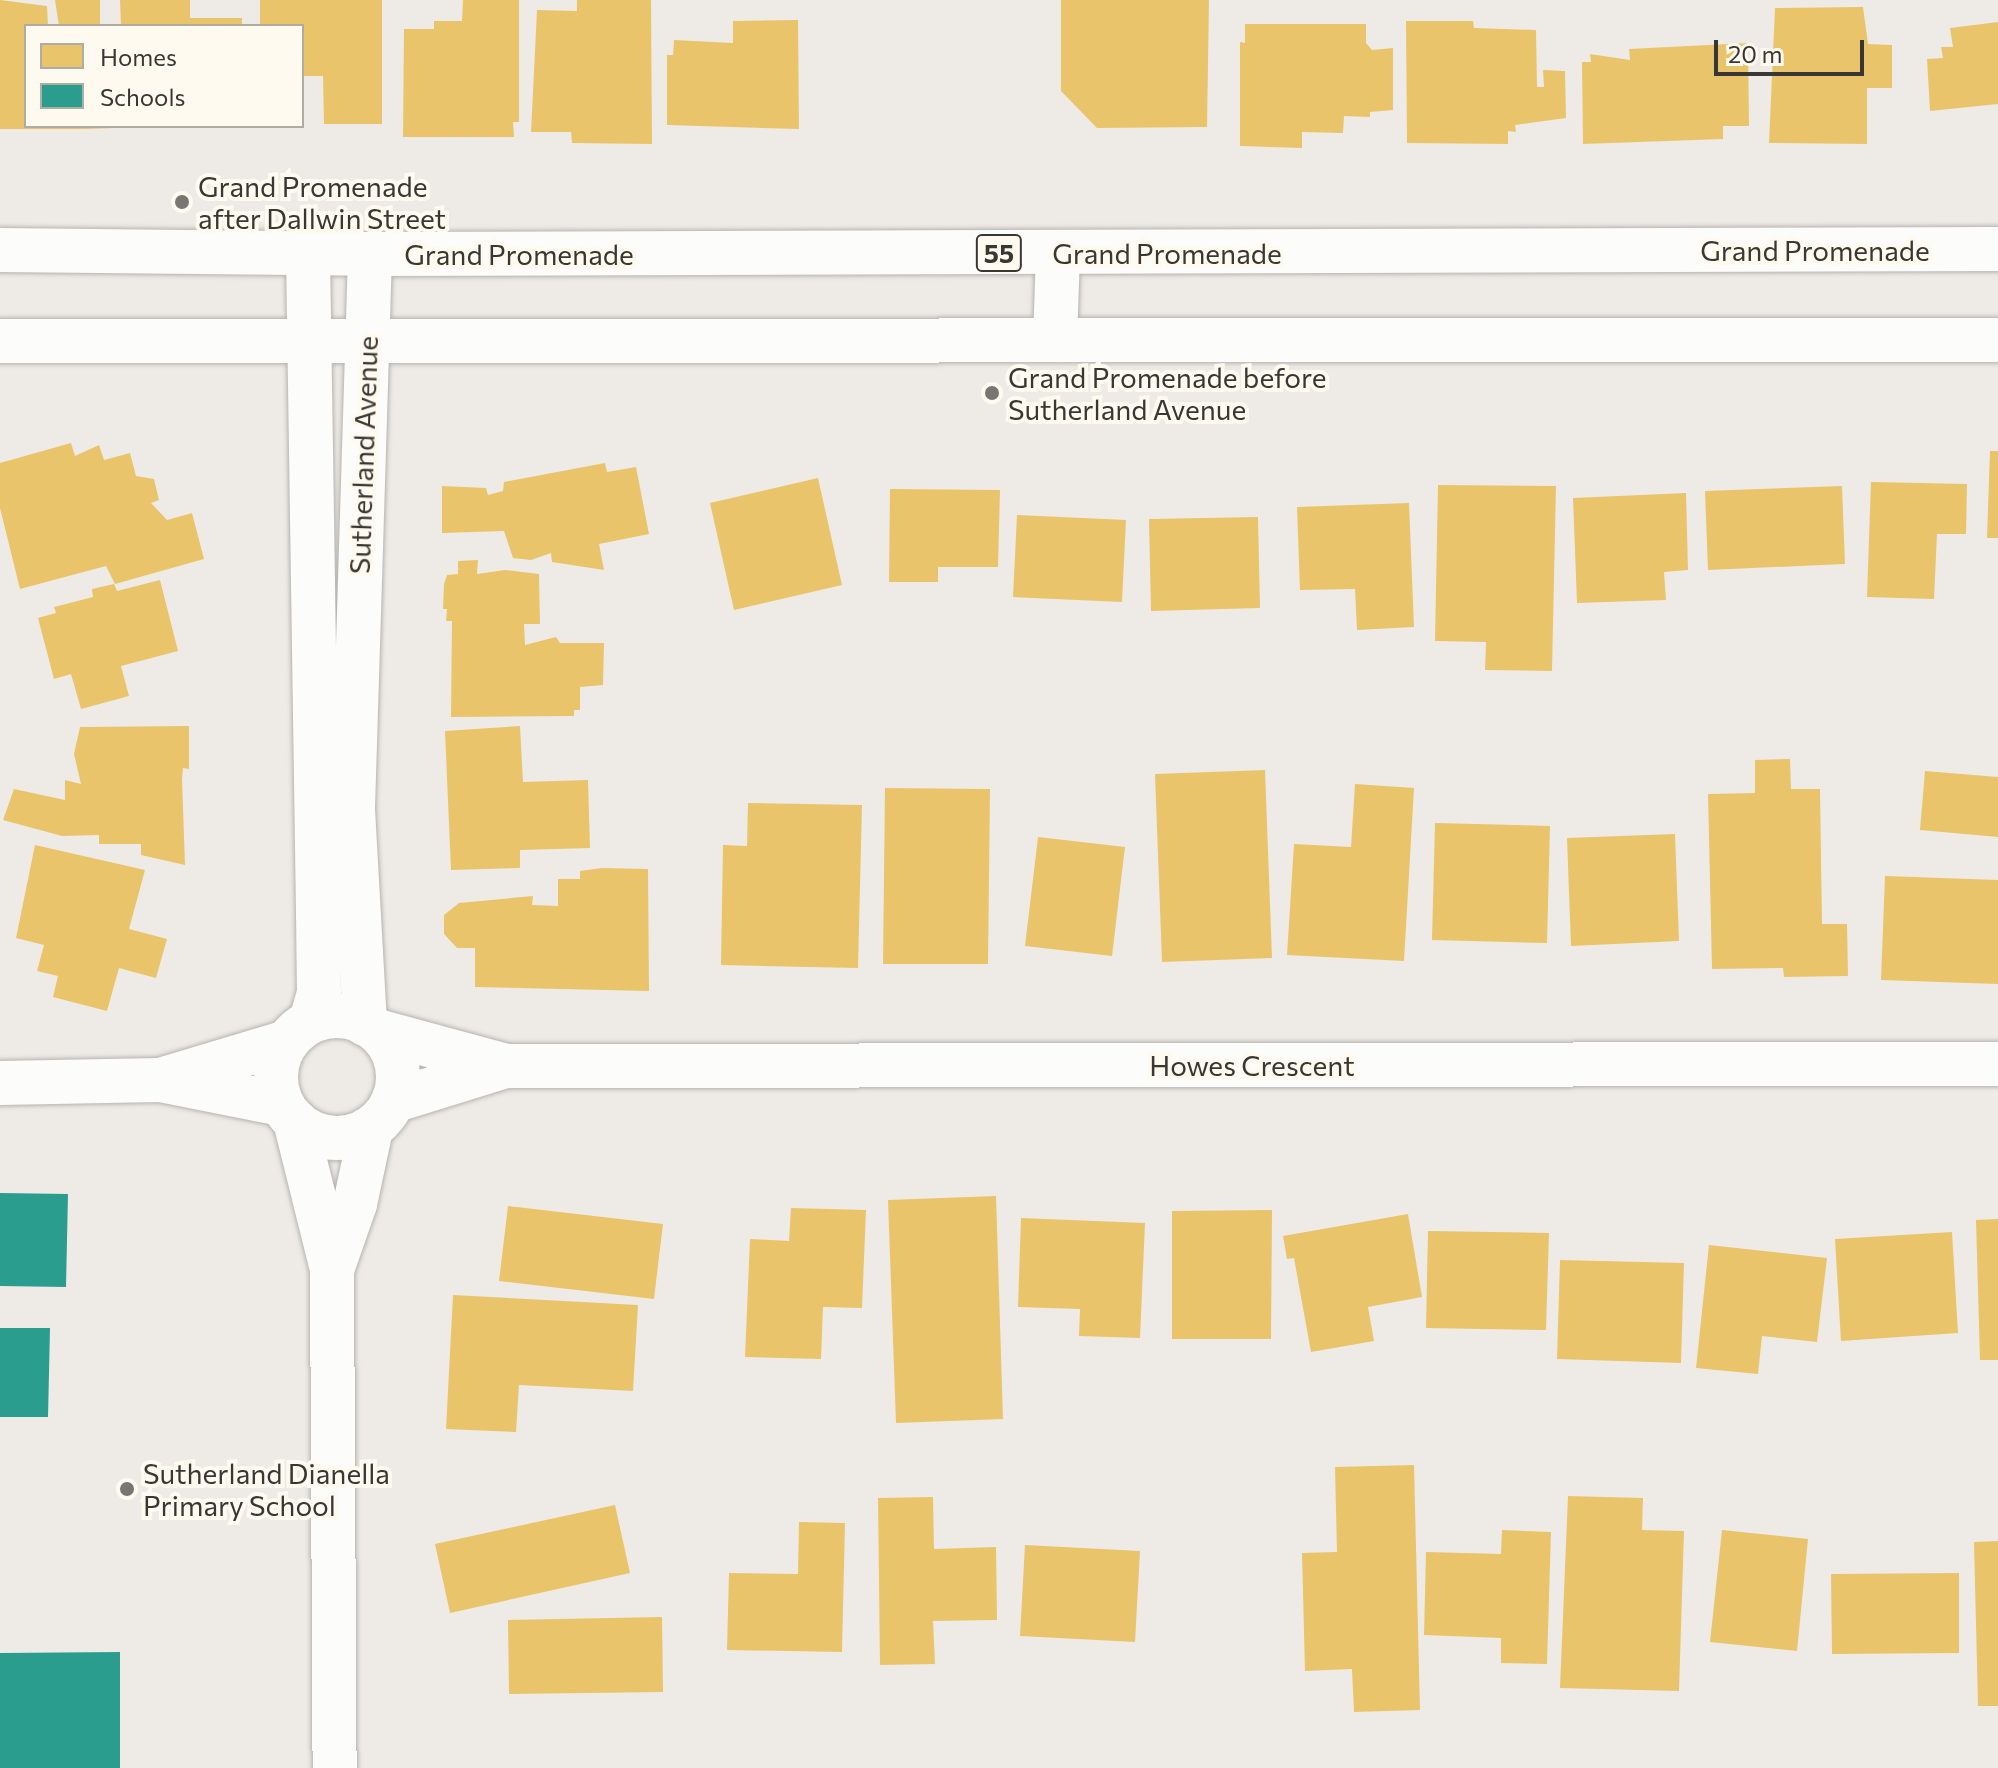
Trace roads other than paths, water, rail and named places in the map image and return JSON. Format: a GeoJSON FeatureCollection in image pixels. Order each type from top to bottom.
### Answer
{"type":"FeatureCollection","features":[{"type":"Feature","properties":{"kind":"street","name":"Grand Promenade"},"geometry":{"type":"LineString","coordinates":[[0,250],[370,254],[1998,249]]}},
{"type":"Feature","properties":{"kind":"street"},"geometry":{"type":"LineString","coordinates":[[1055,340],[1058,253]]}},
{"type":"Feature","properties":{"kind":"street","name":"Sutherland Avenue"},"geometry":{"type":"LineString","coordinates":[[299,1031],[319,993],[315,655],[306,341],[308,254]]}},
{"type":"Feature","properties":{"kind":"street","name":"Sutherland Avenue"},"geometry":{"type":"LineString","coordinates":[[370,254],[353,808],[373,1028]]}},
{"type":"Feature","properties":{"kind":"street"},"geometry":{"type":"LineString","coordinates":[[0,341],[1998,340]]}},
{"type":"Feature","properties":{"kind":"street"},"geometry":{"type":"LineString","coordinates":[[315,655],[358,656]]}},
{"type":"Feature","properties":{"kind":"street"},"geometry":{"type":"LineString","coordinates":[[160,1080],[299,1031],[332,1015],[373,1028],[400,1071],[382,1115],[332,1269]]}},
{"type":"Feature","properties":{"kind":"street","name":"Howes Crescent"},"geometry":{"type":"LineString","coordinates":[[373,1028],[506,1066],[1998,1064]]}},
{"type":"Feature","properties":{"kind":"street"},"geometry":{"type":"LineString","coordinates":[[299,1031],[276,1082],[288,1113],[332,1269],[335,1768]]}},
{"type":"Feature","properties":{"kind":"street","name":"Howes Crescent"},"geometry":{"type":"LineString","coordinates":[[382,1115],[506,1066]]}},
{"type":"Feature","properties":{"kind":"street"},"geometry":{"type":"LineString","coordinates":[[0,1083],[160,1080],[288,1113],[333,1139],[382,1115]]}},
{"type":"Feature","properties":{"kind":"place","name":"Grand Promenade after Dallwin Street"},"geometry":{"type":"Point","coordinates":[182,202]}},
{"type":"Feature","properties":{"kind":"place","name":"Grand Promenade before Sutherland Avenue"},"geometry":{"type":"Point","coordinates":[992,393]}},
{"type":"Feature","properties":{"kind":"place","name":"Sutherland Dianella Primary School"},"geometry":{"type":"Point","coordinates":[127,1489]}}]}
